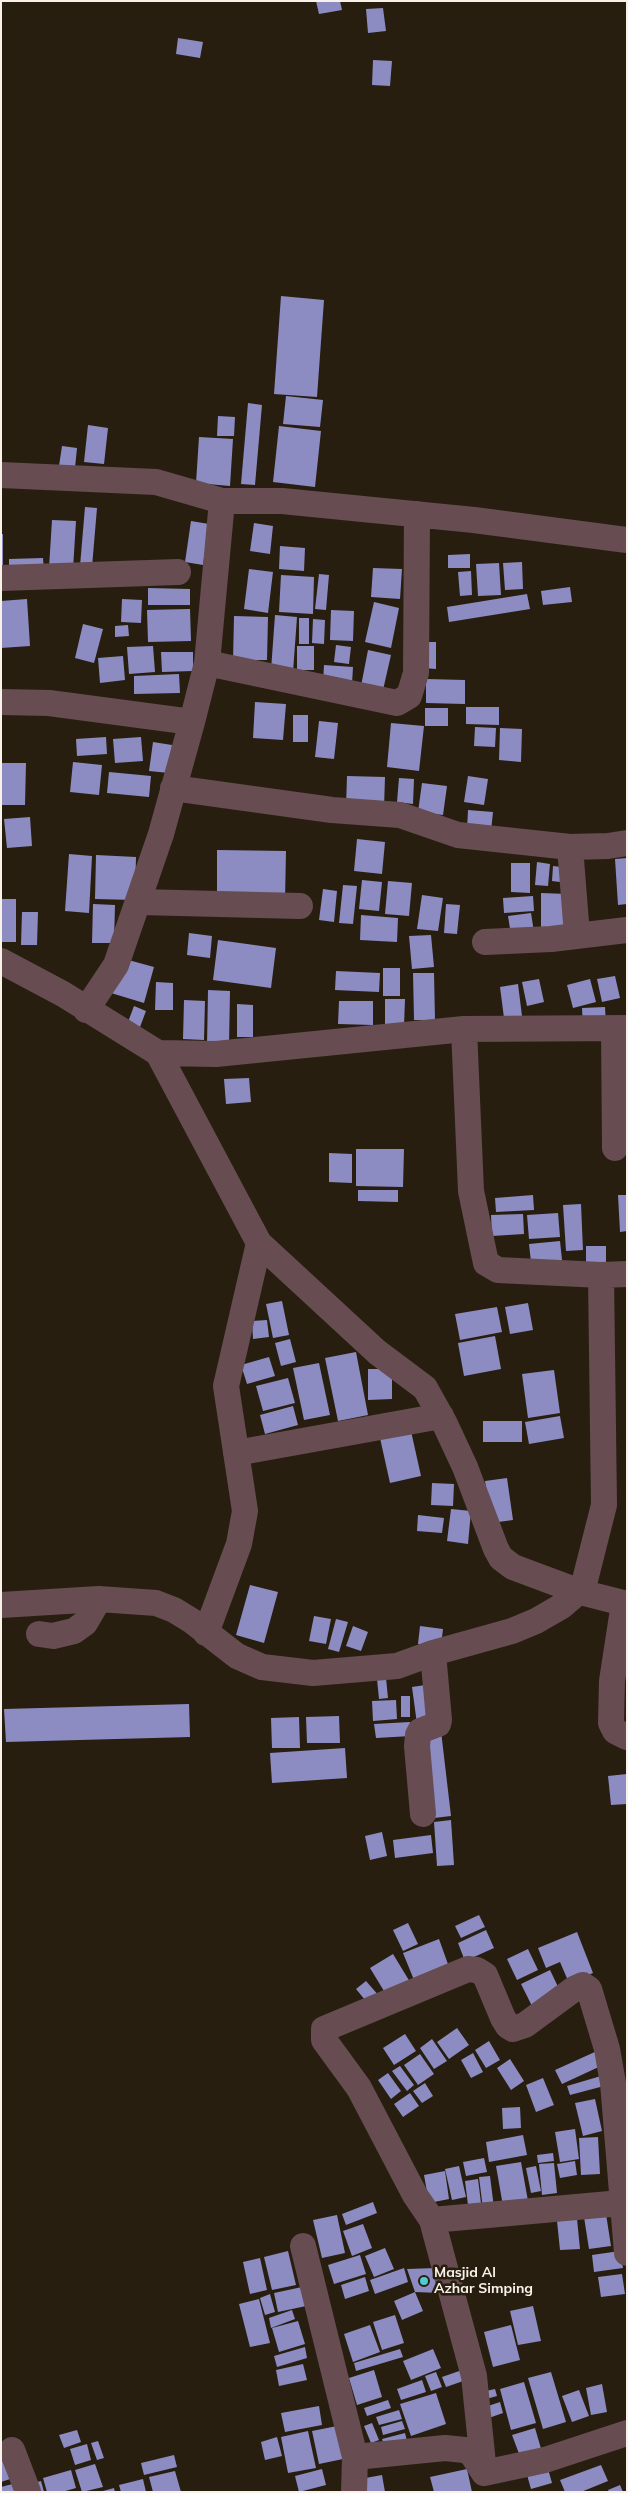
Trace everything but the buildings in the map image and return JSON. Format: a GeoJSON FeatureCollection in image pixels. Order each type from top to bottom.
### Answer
{"type":"FeatureCollection","features":[{"type":"Feature","properties":{"kind":"street"},"geometry":{"type":"LineString","coordinates":[[1,475],[156,482],[222,501],[282,501],[417,514],[627,540]]}},
{"type":"Feature","properties":{"kind":"street"},"geometry":{"type":"LineString","coordinates":[[86,1010],[116,966],[139,902],[192,722],[207,662],[222,501]]}},
{"type":"Feature","properties":{"kind":"street"},"geometry":{"type":"LineString","coordinates":[[207,662],[397,702],[409,696],[416,673],[417,514]]}},
{"type":"Feature","properties":{"kind":"street"},"geometry":{"type":"LineString","coordinates":[[1,578],[178,572]]}},
{"type":"Feature","properties":{"kind":"street"},"geometry":{"type":"LineString","coordinates":[[1,702],[49,703],[192,722]]}},
{"type":"Feature","properties":{"kind":"street"},"geometry":{"type":"LineString","coordinates":[[174,788],[332,810],[400,815],[458,835],[570,847],[608,846],[627,843]]}},
{"type":"Feature","properties":{"kind":"street"},"geometry":{"type":"LineString","coordinates":[[570,847],[577,935]]}},
{"type":"Feature","properties":{"kind":"street"},"geometry":{"type":"LineString","coordinates":[[139,902],[300,906]]}},
{"type":"Feature","properties":{"kind":"street"},"geometry":{"type":"LineString","coordinates":[[485,942],[551,939],[627,930]]}},
{"type":"Feature","properties":{"kind":"street"},"geometry":{"type":"LineString","coordinates":[[1,961],[63,994],[158,1053],[216,1054],[464,1029],[620,1029],[615,1148]]}},
{"type":"Feature","properties":{"kind":"street"},"geometry":{"type":"LineString","coordinates":[[1,1605],[99,1598],[156,1602],[174,1610],[237,1656],[262,1667],[313,1673],[382,1669],[397,1666],[433,1653],[512,1631],[536,1621],[585,1580],[616,1506],[614,1274],[498,1270],[486,1263],[471,1191],[464,1029]]}},
{"type":"Feature","properties":{"kind":"street"},"geometry":{"type":"LineString","coordinates":[[158,1053],[260,1243],[377,1352],[422,1384],[441,1416],[465,1466],[501,1558],[513,1567],[585,1580],[625,1603],[612,1681],[611,1723],[615,1731],[627,1737]]}},
{"type":"Feature","properties":{"kind":"street"},"geometry":{"type":"LineString","coordinates":[[206,1632],[239,1544],[245,1511],[227,1398],[227,1376],[260,1243]]}},
{"type":"Feature","properties":{"kind":"street"},"geometry":{"type":"LineString","coordinates":[[236,1453],[441,1416]]}},
{"type":"Feature","properties":{"kind":"street"},"geometry":{"type":"LineString","coordinates":[[39,1634],[52,1636],[74,1631],[86,1622],[99,1598]]}},
{"type":"Feature","properties":{"kind":"street"},"geometry":{"type":"LineString","coordinates":[[423,1814],[417,1746],[420,1731],[438,1724],[439,1720],[433,1653]]}},
{"type":"Feature","properties":{"kind":"street"},"geometry":{"type":"LineString","coordinates":[[484,2473],[474,2376],[432,2220],[415,2195],[358,2088],[324,2040],[324,2029],[468,1969],[477,1970],[485,1975],[503,2018],[508,2026],[513,2029],[525,2025],[582,1985],[589,1989],[620,2082],[621,2203],[627,2253]]}},
{"type":"Feature","properties":{"kind":"street"},"geometry":{"type":"LineString","coordinates":[[432,2220],[621,2203]]}},
{"type":"Feature","properties":{"kind":"street"},"geometry":{"type":"LineString","coordinates":[[303,2246],[355,2457],[354,2492]]}},
{"type":"Feature","properties":{"kind":"street"},"geometry":{"type":"LineString","coordinates":[[484,2473],[545,2460],[627,2433]]}},
{"type":"Feature","properties":{"kind":"street"},"geometry":{"type":"LineString","coordinates":[[355,2457],[445,2448],[465,2450],[472,2454],[484,2473]]}},
{"type":"Feature","properties":{"kind":"street"},"geometry":{"type":"LineString","coordinates":[[12,2450],[28,2492]]}},
{"type":"Feature","properties":{"kind":"place","name":"Masjid Al Azhar Simping"},"geometry":{"type":"Point","coordinates":[424,2281]}}]}
